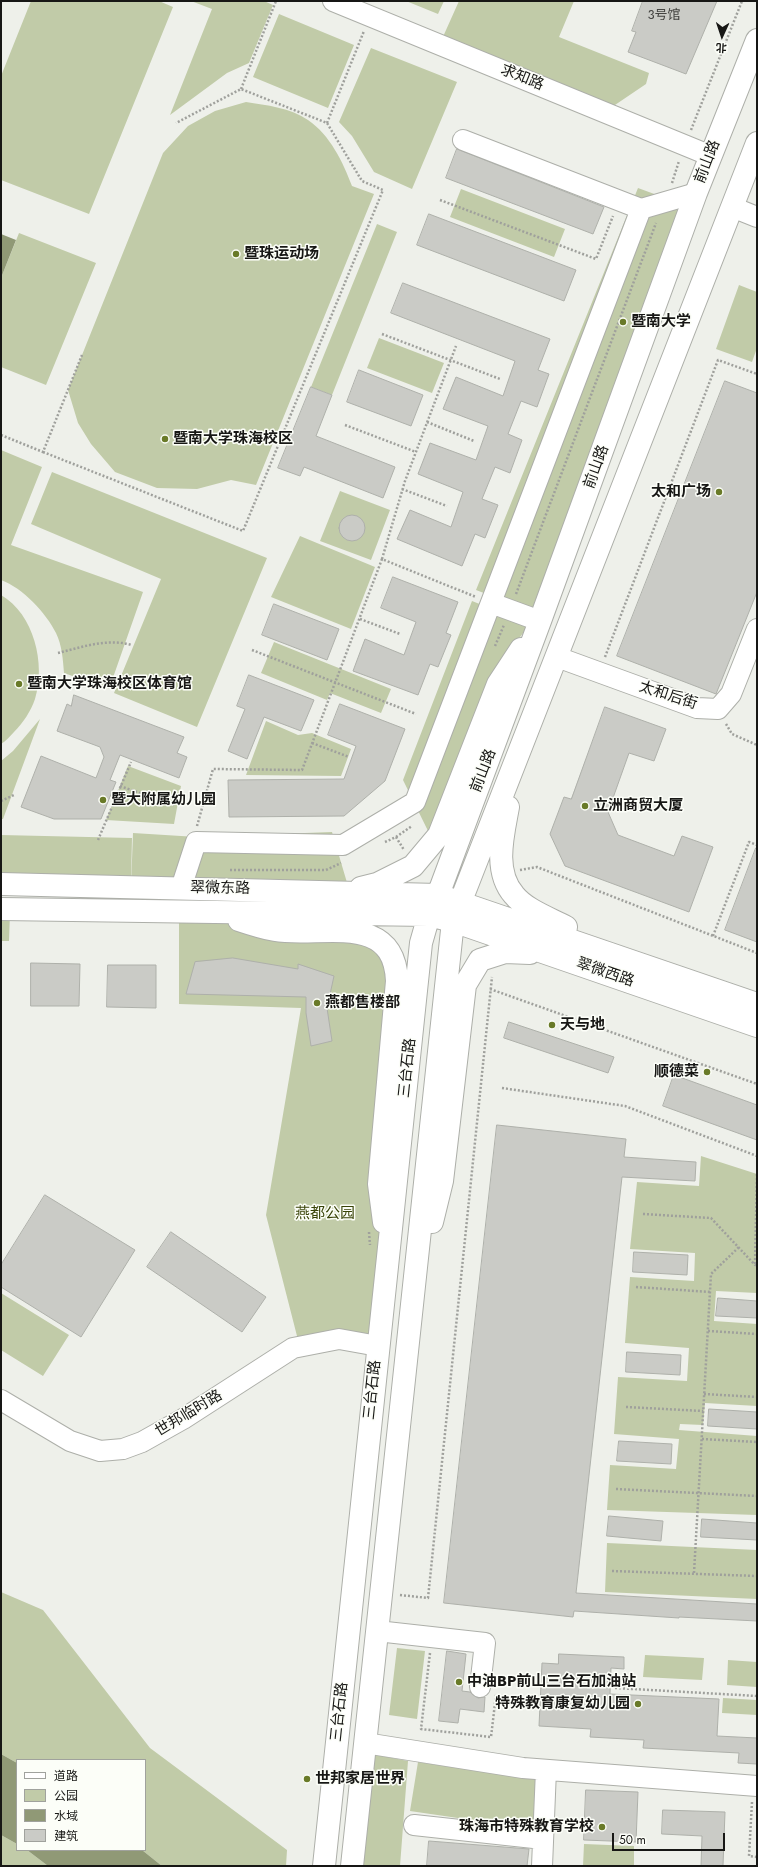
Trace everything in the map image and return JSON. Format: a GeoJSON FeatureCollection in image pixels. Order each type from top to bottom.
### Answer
{"type":"FeatureCollection","features":[{"type":"Feature","properties":{"kind":"main road","name":"前山路"},"geometry":{"type":"LineString","coordinates":[[429,915],[438,895],[540,621],[696,193],[757,40]]}},
{"type":"Feature","properties":{"kind":"main road","name":"前山路"},"geometry":{"type":"LineString","coordinates":[[456,911],[557,657],[585,580],[757,143]]}},
{"type":"Feature","properties":{"kind":"main road"},"geometry":{"type":"LineString","coordinates":[[340,892],[377,884],[413,866],[439,835],[498,684],[540,621]]}},
{"type":"Feature","properties":{"kind":"main road"},"geometry":{"type":"LineString","coordinates":[[519,752],[501,844],[502,872],[514,895],[528,907],[626,959]]}},
{"type":"Feature","properties":{"kind":"main road","name":"翠微东路"},"geometry":{"type":"LineString","coordinates":[[1,884],[438,895],[456,911]]}},
{"type":"Feature","properties":{"kind":"main road","name":"翠微东路"},"geometry":{"type":"LineString","coordinates":[[1,909],[429,915],[456,911]]}},
{"type":"Feature","properties":{"kind":"main road","name":"翠微西路"},"geometry":{"type":"LineString","coordinates":[[456,911],[545,952],[757,1026]]}},
{"type":"Feature","properties":{"kind":"main road","name":"翠微西路"},"geometry":{"type":"LineString","coordinates":[[456,911],[626,959],[757,1004]]}},
{"type":"Feature","properties":{"kind":"main road","name":"三台石路"},"geometry":{"type":"LineString","coordinates":[[352,1866],[413,1291],[456,911]]}},
{"type":"Feature","properties":{"kind":"main road"},"geometry":{"type":"LineString","coordinates":[[209,912],[275,930],[353,932],[372,936],[390,949],[395,965],[397,981],[379,1184],[379,1255]]}},
{"type":"Feature","properties":{"kind":"main road","name":"三台石路"},"geometry":{"type":"LineString","coordinates":[[324,1866],[378,1346],[379,1255],[421,943],[429,915]]}},
{"type":"Feature","properties":{"kind":"main road"},"geometry":{"type":"LineString","coordinates":[[413,1291],[442,1181],[465,985],[480,960],[505,952],[545,952]]}},
{"type":"Feature","properties":{"kind":"street","name":"求知路"},"geometry":{"type":"LineString","coordinates":[[333,1],[711,156]]}},
{"type":"Feature","properties":{"kind":"street"},"geometry":{"type":"LineString","coordinates":[[463,140],[641,209],[696,193]]}},
{"type":"Feature","properties":{"kind":"street"},"geometry":{"type":"LineString","coordinates":[[732,207],[757,217]]}},
{"type":"Feature","properties":{"kind":"street"},"geometry":{"type":"LineString","coordinates":[[181,888],[196,842],[343,845],[415,802],[641,209]]}},
{"type":"Feature","properties":{"kind":"street"},"geometry":{"type":"LineString","coordinates":[[491,603],[540,621]]}},
{"type":"Feature","properties":{"kind":"street","name":"太和后街"},"geometry":{"type":"LineString","coordinates":[[557,657],[697,708],[718,709],[731,694],[757,629]]}},
{"type":"Feature","properties":{"kind":"street","name":"世邦临时路"},"geometry":{"type":"LineString","coordinates":[[1,1400],[70,1441],[100,1451],[123,1449],[142,1442],[183,1419],[293,1348],[338,1339],[378,1346]]}},
{"type":"Feature","properties":{"kind":"street"},"geometry":{"type":"LineString","coordinates":[[377,1631],[485,1642],[488,1690]]}},
{"type":"Feature","properties":{"kind":"street"},"geometry":{"type":"LineString","coordinates":[[365,1743],[523,1768],[755,1785]]}},
{"type":"Feature","properties":{"kind":"street"},"geometry":{"type":"LineString","coordinates":[[542,1866],[546,1770]]}},
{"type":"Feature","properties":{"kind":"street"},"geometry":{"type":"LineString","coordinates":[[414,1825],[543,1839]]}},
{"type":"Feature","properties":{"kind":"path"},"geometry":{"type":"LineString","coordinates":[[176,123],[241,89],[276,1]]}},
{"type":"Feature","properties":{"kind":"path"},"geometry":{"type":"LineString","coordinates":[[327,123],[370,16]]}},
{"type":"Feature","properties":{"kind":"path"},"geometry":{"type":"LineString","coordinates":[[1,435],[243,531],[383,190],[362,181],[327,123],[241,89]]}},
{"type":"Feature","properties":{"kind":"path"},"geometry":{"type":"LineString","coordinates":[[440,200],[596,259],[619,200]]}},
{"type":"Feature","properties":{"kind":"path"},"geometry":{"type":"LineString","coordinates":[[382,334],[500,379]]}},
{"type":"Feature","properties":{"kind":"path"},"geometry":{"type":"LineString","coordinates":[[196,842],[197,821],[213,769],[302,770],[382,559],[402,489],[456,346]]}},
{"type":"Feature","properties":{"kind":"path"},"geometry":{"type":"LineString","coordinates":[[43,452],[82,355]]}},
{"type":"Feature","properties":{"kind":"path"},"geometry":{"type":"LineString","coordinates":[[600,673],[718,360],[757,374]]}},
{"type":"Feature","properties":{"kind":"path"},"geometry":{"type":"LineString","coordinates":[[427,422],[474,441]]}},
{"type":"Feature","properties":{"kind":"path"},"geometry":{"type":"LineString","coordinates":[[345,425],[416,452]]}},
{"type":"Feature","properties":{"kind":"path"},"geometry":{"type":"LineString","coordinates":[[402,489],[447,506]]}},
{"type":"Feature","properties":{"kind":"path"},"geometry":{"type":"LineString","coordinates":[[382,559],[491,603]]}},
{"type":"Feature","properties":{"kind":"path"},"geometry":{"type":"LineString","coordinates":[[360,619],[400,634]]}},
{"type":"Feature","properties":{"kind":"path"},"geometry":{"type":"LineString","coordinates":[[58,653],[97,643],[122,642],[132,645]]}},
{"type":"Feature","properties":{"kind":"path"},"geometry":{"type":"LineString","coordinates":[[252,650],[416,714]]}},
{"type":"Feature","properties":{"kind":"path"},"geometry":{"type":"LineString","coordinates":[[718,709],[732,734],[757,745]]}},
{"type":"Feature","properties":{"kind":"path"},"geometry":{"type":"LineString","coordinates":[[312,743],[350,757]]}},
{"type":"Feature","properties":{"kind":"path"},"geometry":{"type":"LineString","coordinates":[[98,840],[131,762]]}},
{"type":"Feature","properties":{"kind":"path"},"geometry":{"type":"LineString","coordinates":[[120,786],[174,805]]}},
{"type":"Feature","properties":{"kind":"path"},"geometry":{"type":"LineString","coordinates":[[1,801],[14,795]]}},
{"type":"Feature","properties":{"kind":"path"},"geometry":{"type":"LineString","coordinates":[[713,936],[749,842],[757,845]]}},
{"type":"Feature","properties":{"kind":"path"},"geometry":{"type":"LineString","coordinates":[[502,872],[537,867],[757,953]]}},
{"type":"Feature","properties":{"kind":"path"},"geometry":{"type":"LineString","coordinates":[[381,1593],[428,1598],[492,974],[480,960]]}},
{"type":"Feature","properties":{"kind":"path"},"geometry":{"type":"LineString","coordinates":[[490,989],[757,1084]]}},
{"type":"Feature","properties":{"kind":"path"},"geometry":{"type":"LineString","coordinates":[[502,1088],[625,1106],[757,1156]]}},
{"type":"Feature","properties":{"kind":"path"},"geometry":{"type":"LineString","coordinates":[[756,1265],[757,1174]]}},
{"type":"Feature","properties":{"kind":"path"},"geometry":{"type":"LineString","coordinates":[[642,1214],[711,1218],[756,1265]]}},
{"type":"Feature","properties":{"kind":"path"},"geometry":{"type":"LineString","coordinates":[[368,1227],[379,1255]]}},
{"type":"Feature","properties":{"kind":"path"},"geometry":{"type":"LineString","coordinates":[[694,1573],[711,1274],[739,1247]]}},
{"type":"Feature","properties":{"kind":"path"},"geometry":{"type":"LineString","coordinates":[[636,1287],[710,1292]]}},
{"type":"Feature","properties":{"kind":"path"},"geometry":{"type":"LineString","coordinates":[[708,1331],[757,1334]]}},
{"type":"Feature","properties":{"kind":"path"},"geometry":{"type":"LineString","coordinates":[[704,1394],[757,1397]]}},
{"type":"Feature","properties":{"kind":"path"},"geometry":{"type":"LineString","coordinates":[[626,1407],[703,1411]]}},
{"type":"Feature","properties":{"kind":"path"},"geometry":{"type":"LineString","coordinates":[[702,1439],[757,1442]]}},
{"type":"Feature","properties":{"kind":"path"},"geometry":{"type":"LineString","coordinates":[[616,1489],[757,1496]]}},
{"type":"Feature","properties":{"kind":"path"},"geometry":{"type":"LineString","coordinates":[[612,1571],[757,1576]]}},
{"type":"Feature","properties":{"kind":"path"},"geometry":{"type":"LineString","coordinates":[[432,1637],[421,1729],[491,1737],[488,1690]]}},
{"type":"Feature","properties":{"kind":"path"},"geometry":{"type":"LineString","coordinates":[[615,1688],[757,1696]]}},
{"type":"Feature","properties":{"kind":"path"},"geometry":{"type":"LineString","coordinates":[[755,1785],[749,1856],[757,1857]]}},
{"type":"Feature","properties":{"kind":"green space"},"geometry":{"type":"Polygon","coordinates":[[[31,1],[159,1],[173,7],[89,214],[1,180],[1,76],[31,1]]]}},
{"type":"Feature","properties":{"kind":"green space"},"geometry":{"type":"Polygon","coordinates":[[[191,1],[264,1],[273,5],[249,63],[227,73],[170,115],[212,9],[191,1]]]}},
{"type":"Feature","properties":{"kind":"green space"},"geometry":{"type":"Polygon","coordinates":[[[406,1],[444,1],[438,14],[406,1]]]}},
{"type":"Feature","properties":{"kind":"green space"},"geometry":{"type":"Polygon","coordinates":[[[459,1],[574,1],[559,37],[649,73],[646,84],[612,107],[442,39],[459,1]]]}},
{"type":"Feature","properties":{"kind":"green space"},"geometry":{"type":"Polygon","coordinates":[[[279,14],[354,45],[328,108],[253,77],[279,14]]]}},
{"type":"Feature","properties":{"kind":"green space"},"geometry":{"type":"Polygon","coordinates":[[[371,48],[457,82],[412,189],[374,172],[352,136],[339,122],[371,48]]]}},
{"type":"Feature","properties":{"kind":"green space","name":"暨珠运动场"},"geometry":{"type":"Polygon","coordinates":[[[246,102],[286,110],[308,120],[323,133],[335,150],[352,186],[374,194],[256,485],[231,480],[197,489],[157,488],[115,472],[91,444],[78,423],[68,390],[163,153],[188,126],[215,111],[246,102]]]}},
{"type":"Feature","properties":{"kind":"green space"},"geometry":{"type":"Polygon","coordinates":[[[638,188],[687,206],[538,614],[476,590],[638,188]]]}},
{"type":"Feature","properties":{"kind":"green space"},"geometry":{"type":"Polygon","coordinates":[[[461,189],[565,229],[554,257],[450,217],[461,189]]]}},
{"type":"Feature","properties":{"kind":"green space"},"geometry":{"type":"Polygon","coordinates":[[[377,224],[397,232],[332,395],[311,387],[377,224]]]}},
{"type":"Feature","properties":{"kind":"green space"},"geometry":{"type":"Polygon","coordinates":[[[19,233],[96,263],[46,385],[1,367],[1,278],[19,233]]]}},
{"type":"Feature","properties":{"kind":"green space"},"geometry":{"type":"Polygon","coordinates":[[[739,285],[757,292],[757,348],[752,362],[716,349],[739,285]]]}},
{"type":"Feature","properties":{"kind":"green space"},"geometry":{"type":"Polygon","coordinates":[[[379,338],[444,363],[432,393],[367,368],[379,338]]]}},
{"type":"Feature","properties":{"kind":"green space"},"geometry":{"type":"Polygon","coordinates":[[[1,450],[42,467],[11,545],[143,592],[109,689],[64,673],[60,642],[52,625],[33,602],[17,589],[1,580],[1,450]]]}},
{"type":"Feature","properties":{"kind":"green space"},"geometry":{"type":"Polygon","coordinates":[[[52,472],[267,558],[197,727],[114,693],[161,579],[31,524],[52,472]]]}},
{"type":"Feature","properties":{"kind":"green space"},"geometry":{"type":"Polygon","coordinates":[[[340,491],[390,510],[371,560],[320,541],[340,491]]]}},
{"type":"Feature","properties":{"kind":"green space"},"geometry":{"type":"Polygon","coordinates":[[[300,536],[375,567],[351,629],[271,597],[300,536]]]}},
{"type":"Feature","properties":{"kind":"green space","name":"暨南大学珠海校区体育馆"},"geometry":{"type":"Polygon","coordinates":[[[1,595],[12,603],[22,614],[29,627],[38,656],[39,671],[35,699],[31,708],[21,725],[1,744],[1,595]]]}},
{"type":"Feature","properties":{"kind":"green space"},"geometry":{"type":"Polygon","coordinates":[[[472,601],[530,624],[491,675],[430,835],[403,780],[472,601]]]}},
{"type":"Feature","properties":{"kind":"green space"},"geometry":{"type":"Polygon","coordinates":[[[274,642],[391,689],[381,713],[330,693],[327,700],[261,673],[274,642]]]}},
{"type":"Feature","properties":{"kind":"green space"},"geometry":{"type":"Polygon","coordinates":[[[40,719],[3,819],[1,819],[1,761],[13,751],[40,719]]]}},
{"type":"Feature","properties":{"kind":"green space"},"geometry":{"type":"Polygon","coordinates":[[[266,721],[298,735],[312,733],[351,749],[341,776],[246,775],[266,721]]]}},
{"type":"Feature","properties":{"kind":"green space"},"geometry":{"type":"Polygon","coordinates":[[[128,766],[181,786],[174,824],[106,820],[128,766]]]}},
{"type":"Feature","properties":{"kind":"green space"},"geometry":{"type":"Polygon","coordinates":[[[332,832],[348,886],[131,887],[133,833],[197,837],[332,832]]]}},
{"type":"Feature","properties":{"kind":"green space"},"geometry":{"type":"Polygon","coordinates":[[[1,835],[132,838],[131,880],[1,876],[1,835]]]}},
{"type":"Feature","properties":{"kind":"green space","name":"燕都公园"},"geometry":{"type":"Polygon","coordinates":[[[179,912],[389,949],[388,1259],[378,1346],[339,1339],[297,1336],[266,1215],[301,1008],[179,1004],[179,912]]]}},
{"type":"Feature","properties":{"kind":"green space"},"geometry":{"type":"Polygon","coordinates":[[[1,913],[10,913],[9,941],[1,941],[1,913]]]}},
{"type":"Feature","properties":{"kind":"green space"},"geometry":{"type":"Polygon","coordinates":[[[701,1156],[757,1174],[757,1293],[716,1291],[714,1321],[757,1324],[757,1406],[705,1403],[703,1425],[680,1424],[679,1430],[757,1436],[757,1515],[607,1510],[610,1465],[676,1469],[679,1439],[614,1434],[618,1377],[687,1381],[689,1348],[625,1343],[630,1277],[694,1281],[695,1253],[630,1249],[637,1182],[699,1186],[701,1156]]]}},
{"type":"Feature","properties":{"kind":"green space"},"geometry":{"type":"Polygon","coordinates":[[[1,1293],[69,1335],[43,1376],[1,1350],[1,1293]]]}},
{"type":"Feature","properties":{"kind":"green space"},"geometry":{"type":"Polygon","coordinates":[[[607,1543],[757,1550],[757,1599],[605,1592],[607,1543]]]}},
{"type":"Feature","properties":{"kind":"green space"},"geometry":{"type":"Polygon","coordinates":[[[1,1592],[43,1610],[150,1748],[287,1850],[286,1866],[162,1866],[143,1851],[146,1851],[146,1759],[16,1759],[16,1762],[1,1754],[1,1592]]]}},
{"type":"Feature","properties":{"kind":"green space"},"geometry":{"type":"Polygon","coordinates":[[[397,1648],[425,1651],[417,1719],[389,1715],[397,1648]]]}},
{"type":"Feature","properties":{"kind":"green space"},"geometry":{"type":"Polygon","coordinates":[[[645,1655],[704,1658],[702,1680],[643,1677],[645,1655]]]}},
{"type":"Feature","properties":{"kind":"green space"},"geometry":{"type":"Polygon","coordinates":[[[728,1660],[757,1662],[757,1687],[727,1685],[728,1660]]]}},
{"type":"Feature","properties":{"kind":"green space"},"geometry":{"type":"Polygon","coordinates":[[[723,1698],[757,1700],[757,1715],[722,1713],[723,1698]]]}},
{"type":"Feature","properties":{"kind":"green space"},"geometry":{"type":"Polygon","coordinates":[[[372,1754],[408,1761],[400,1866],[360,1866],[372,1754]]]}},
{"type":"Feature","properties":{"kind":"green space"},"geometry":{"type":"Polygon","coordinates":[[[418,1762],[540,1780],[533,1829],[410,1811],[418,1762]]]}},
{"type":"Feature","properties":{"kind":"green space"},"geometry":{"type":"Polygon","coordinates":[[[1,1835],[16,1843],[16,1851],[28,1851],[48,1866],[1,1866],[1,1835]]]}},
{"type":"Feature","properties":{"kind":"green space"},"geometry":{"type":"Polygon","coordinates":[[[584,1844],[634,1846],[634,1866],[583,1866],[584,1844]]]}},
{"type":"Feature","properties":{"kind":"water"},"geometry":{"type":"Polygon","coordinates":[[[1,234],[16,240],[1,278],[1,234]]]}},
{"type":"Feature","properties":{"kind":"water"},"geometry":{"type":"Polygon","coordinates":[[[1,1754],[16,1762],[16,1843],[1,1835],[1,1754]]]}},
{"type":"Feature","properties":{"kind":"water"},"geometry":{"type":"Polygon","coordinates":[[[28,1851],[143,1851],[162,1866],[48,1866],[28,1851]]]}},
{"type":"Feature","properties":{"kind":"building"},"geometry":{"type":"Polygon","coordinates":[[[643,1],[717,1],[686,74],[628,52],[636,32],[632,31],[643,1]]]}},
{"type":"Feature","properties":{"kind":"building"},"geometry":{"type":"Polygon","coordinates":[[[457,149],[604,207],[593,234],[446,178],[457,149]]]}},
{"type":"Feature","properties":{"kind":"building"},"geometry":{"type":"Polygon","coordinates":[[[429,214],[576,270],[564,301],[417,245],[429,214]]]}},
{"type":"Feature","properties":{"kind":"building"},"geometry":{"type":"Polygon","coordinates":[[[403,283],[550,339],[538,370],[549,374],[537,407],[521,401],[508,434],[522,440],[510,473],[495,467],[482,499],[498,505],[485,538],[475,534],[462,566],[397,539],[410,510],[451,527],[463,492],[418,474],[430,443],[476,460],[488,426],[443,409],[456,377],[503,396],[515,361],[391,313],[403,283]]]}},
{"type":"Feature","properties":{"kind":"building"},"geometry":{"type":"Polygon","coordinates":[[[359,370],[423,395],[411,426],[347,402],[359,370]]]}},
{"type":"Feature","properties":{"kind":"building","name":"太和广场"},"geometry":{"type":"Polygon","coordinates":[[[725,381],[757,393],[757,592],[716,694],[617,656],[725,381]]]}},
{"type":"Feature","properties":{"kind":"building"},"geometry":{"type":"Polygon","coordinates":[[[311,387],[332,395],[316,436],[395,467],[383,498],[304,467],[300,476],[278,468],[311,387]]]}},
{"type":"Feature","properties":{"kind":"building"},"geometry":{"type":"Polygon","coordinates":[[[352,515],[361,519],[365,528],[361,537],[352,541],[343,537],[339,528],[343,519],[352,515]]]}},
{"type":"Feature","properties":{"kind":"building"},"geometry":{"type":"Polygon","coordinates":[[[393,577],[458,602],[446,633],[451,635],[438,667],[430,664],[418,695],[353,671],[365,639],[404,655],[416,622],[381,608],[393,577]]]}},
{"type":"Feature","properties":{"kind":"building"},"geometry":{"type":"Polygon","coordinates":[[[274,604],[339,629],[327,660],[262,635],[274,604]]]}},
{"type":"Feature","properties":{"kind":"building"},"geometry":{"type":"Polygon","coordinates":[[[249,675],[314,700],[301,731],[264,717],[247,759],[228,751],[245,709],[237,706],[249,675]]]}},
{"type":"Feature","properties":{"kind":"building"},"geometry":{"type":"Polygon","coordinates":[[[74,695],[184,737],[177,753],[187,757],[179,778],[120,755],[110,780],[116,782],[101,819],[54,819],[21,807],[41,756],[96,778],[104,757],[100,747],[57,731],[67,704],[71,706],[74,695]]]}},
{"type":"Feature","properties":{"kind":"building"},"geometry":{"type":"Polygon","coordinates":[[[340,704],[405,729],[385,781],[344,816],[229,817],[228,780],[344,779],[356,746],[328,735],[340,704]]]}},
{"type":"Feature","properties":{"kind":"building","name":"立洲商贸大厦"},"geometry":{"type":"Polygon","coordinates":[[[605,707],[666,729],[654,761],[629,753],[608,812],[618,835],[674,856],[682,836],[713,847],[689,912],[565,866],[550,834],[564,797],[571,799],[605,707]]]}},
{"type":"Feature","properties":{"kind":"building"},"geometry":{"type":"Polygon","coordinates":[[[757,848],[757,942],[725,930],[757,848]]]}},
{"type":"Feature","properties":{"kind":"building","name":"燕都售楼部"},"geometry":{"type":"Polygon","coordinates":[[[233,958],[298,969],[298,964],[334,976],[327,1008],[332,1041],[311,1046],[306,1013],[306,997],[186,994],[195,962],[233,958]]]}},
{"type":"Feature","properties":{"kind":"building"},"geometry":{"type":"Polygon","coordinates":[[[31,963],[80,964],[79,1006],[31,1006],[31,963]]]}},
{"type":"Feature","properties":{"kind":"building"},"geometry":{"type":"Polygon","coordinates":[[[108,965],[156,965],[156,1008],[107,1007],[108,965]]]}},
{"type":"Feature","properties":{"kind":"building"},"geometry":{"type":"Polygon","coordinates":[[[509,1022],[614,1057],[608,1073],[504,1038],[509,1022]]]}},
{"type":"Feature","properties":{"kind":"building"},"geometry":{"type":"Polygon","coordinates":[[[674,1075],[757,1105],[757,1140],[663,1106],[674,1075]]]}},
{"type":"Feature","properties":{"kind":"building"},"geometry":{"type":"Polygon","coordinates":[[[497,1125],[626,1139],[624,1157],[696,1162],[695,1181],[622,1177],[576,1593],[757,1604],[757,1621],[679,1618],[574,1611],[573,1617],[444,1603],[497,1125]]]}},
{"type":"Feature","properties":{"kind":"building"},"geometry":{"type":"Polygon","coordinates":[[[45,1195],[135,1250],[81,1337],[1,1287],[1,1265],[45,1195]]]}},
{"type":"Feature","properties":{"kind":"building"},"geometry":{"type":"Polygon","coordinates":[[[171,1232],[266,1297],[242,1332],[147,1267],[171,1232]]]}},
{"type":"Feature","properties":{"kind":"building"},"geometry":{"type":"Polygon","coordinates":[[[634,1252],[688,1255],[687,1275],[633,1272],[634,1252]]]}},
{"type":"Feature","properties":{"kind":"building"},"geometry":{"type":"Polygon","coordinates":[[[718,1298],[757,1301],[757,1318],[716,1316],[718,1298]]]}},
{"type":"Feature","properties":{"kind":"building"},"geometry":{"type":"Polygon","coordinates":[[[627,1352],[681,1355],[680,1375],[626,1372],[627,1352]]]}},
{"type":"Feature","properties":{"kind":"building"},"geometry":{"type":"Polygon","coordinates":[[[709,1409],[757,1412],[757,1429],[708,1426],[709,1409]]]}},
{"type":"Feature","properties":{"kind":"building"},"geometry":{"type":"Polygon","coordinates":[[[619,1441],[672,1444],[671,1464],[617,1461],[619,1441]]]}},
{"type":"Feature","properties":{"kind":"building"},"geometry":{"type":"Polygon","coordinates":[[[609,1516],[663,1521],[661,1541],[607,1536],[609,1516]]]}},
{"type":"Feature","properties":{"kind":"building"},"geometry":{"type":"Polygon","coordinates":[[[702,1519],[757,1523],[757,1540],[701,1537],[702,1519]]]}},
{"type":"Feature","properties":{"kind":"building"},"geometry":{"type":"Polygon","coordinates":[[[447,1651],[466,1654],[462,1691],[470,1692],[478,1698],[485,1697],[484,1712],[460,1709],[458,1723],[439,1721],[447,1651]]]}},
{"type":"Feature","properties":{"kind":"building"},"geometry":{"type":"Polygon","coordinates":[[[559,1654],[624,1657],[624,1669],[611,1668],[610,1694],[719,1699],[717,1736],[757,1738],[757,1764],[738,1763],[739,1753],[643,1748],[644,1740],[590,1737],[591,1729],[539,1726],[542,1663],[558,1664],[559,1654]]]}},
{"type":"Feature","properties":{"kind":"building"},"geometry":{"type":"Polygon","coordinates":[[[586,1790],[638,1792],[636,1842],[584,1840],[586,1790]]]}},
{"type":"Feature","properties":{"kind":"building"},"geometry":{"type":"Polygon","coordinates":[[[663,1810],[725,1812],[723,1866],[701,1866],[702,1836],[662,1834],[663,1810]]]}},
{"type":"Feature","properties":{"kind":"building"},"geometry":{"type":"Polygon","coordinates":[[[429,1841],[529,1849],[527,1866],[427,1866],[429,1841]]]}},
{"type":"Feature","properties":{"kind":"place","name":"暨珠运动场"},"geometry":{"type":"Point","coordinates":[236,254]}},
{"type":"Feature","properties":{"kind":"place","name":"暨南大学"},"geometry":{"type":"Point","coordinates":[623,322]}},
{"type":"Feature","properties":{"kind":"place","name":"暨南大学珠海校区"},"geometry":{"type":"Point","coordinates":[165,439]}},
{"type":"Feature","properties":{"kind":"place","name":"太和广场"},"geometry":{"type":"Point","coordinates":[719,492]}},
{"type":"Feature","properties":{"kind":"place","name":"暨南大学珠海校区体育馆"},"geometry":{"type":"Point","coordinates":[19,684]}},
{"type":"Feature","properties":{"kind":"place","name":"暨大附属幼儿园"},"geometry":{"type":"Point","coordinates":[103,800]}},
{"type":"Feature","properties":{"kind":"place","name":"立洲商贸大厦"},"geometry":{"type":"Point","coordinates":[585,806]}},
{"type":"Feature","properties":{"kind":"place","name":"燕都售楼部"},"geometry":{"type":"Point","coordinates":[317,1003]}},
{"type":"Feature","properties":{"kind":"place","name":"天与地"},"geometry":{"type":"Point","coordinates":[552,1025]}},
{"type":"Feature","properties":{"kind":"place","name":"顺德菜"},"geometry":{"type":"Point","coordinates":[707,1072]}},
{"type":"Feature","properties":{"kind":"place","name":"中油BP前山三台石加油站"},"geometry":{"type":"Point","coordinates":[459,1682]}},
{"type":"Feature","properties":{"kind":"place","name":"特殊教育康复幼儿园"},"geometry":{"type":"Point","coordinates":[638,1704]}},
{"type":"Feature","properties":{"kind":"place","name":"世邦家居世界"},"geometry":{"type":"Point","coordinates":[307,1779]}},
{"type":"Feature","properties":{"kind":"place","name":"珠海市特殊教育学校"},"geometry":{"type":"Point","coordinates":[602,1827]}}]}
